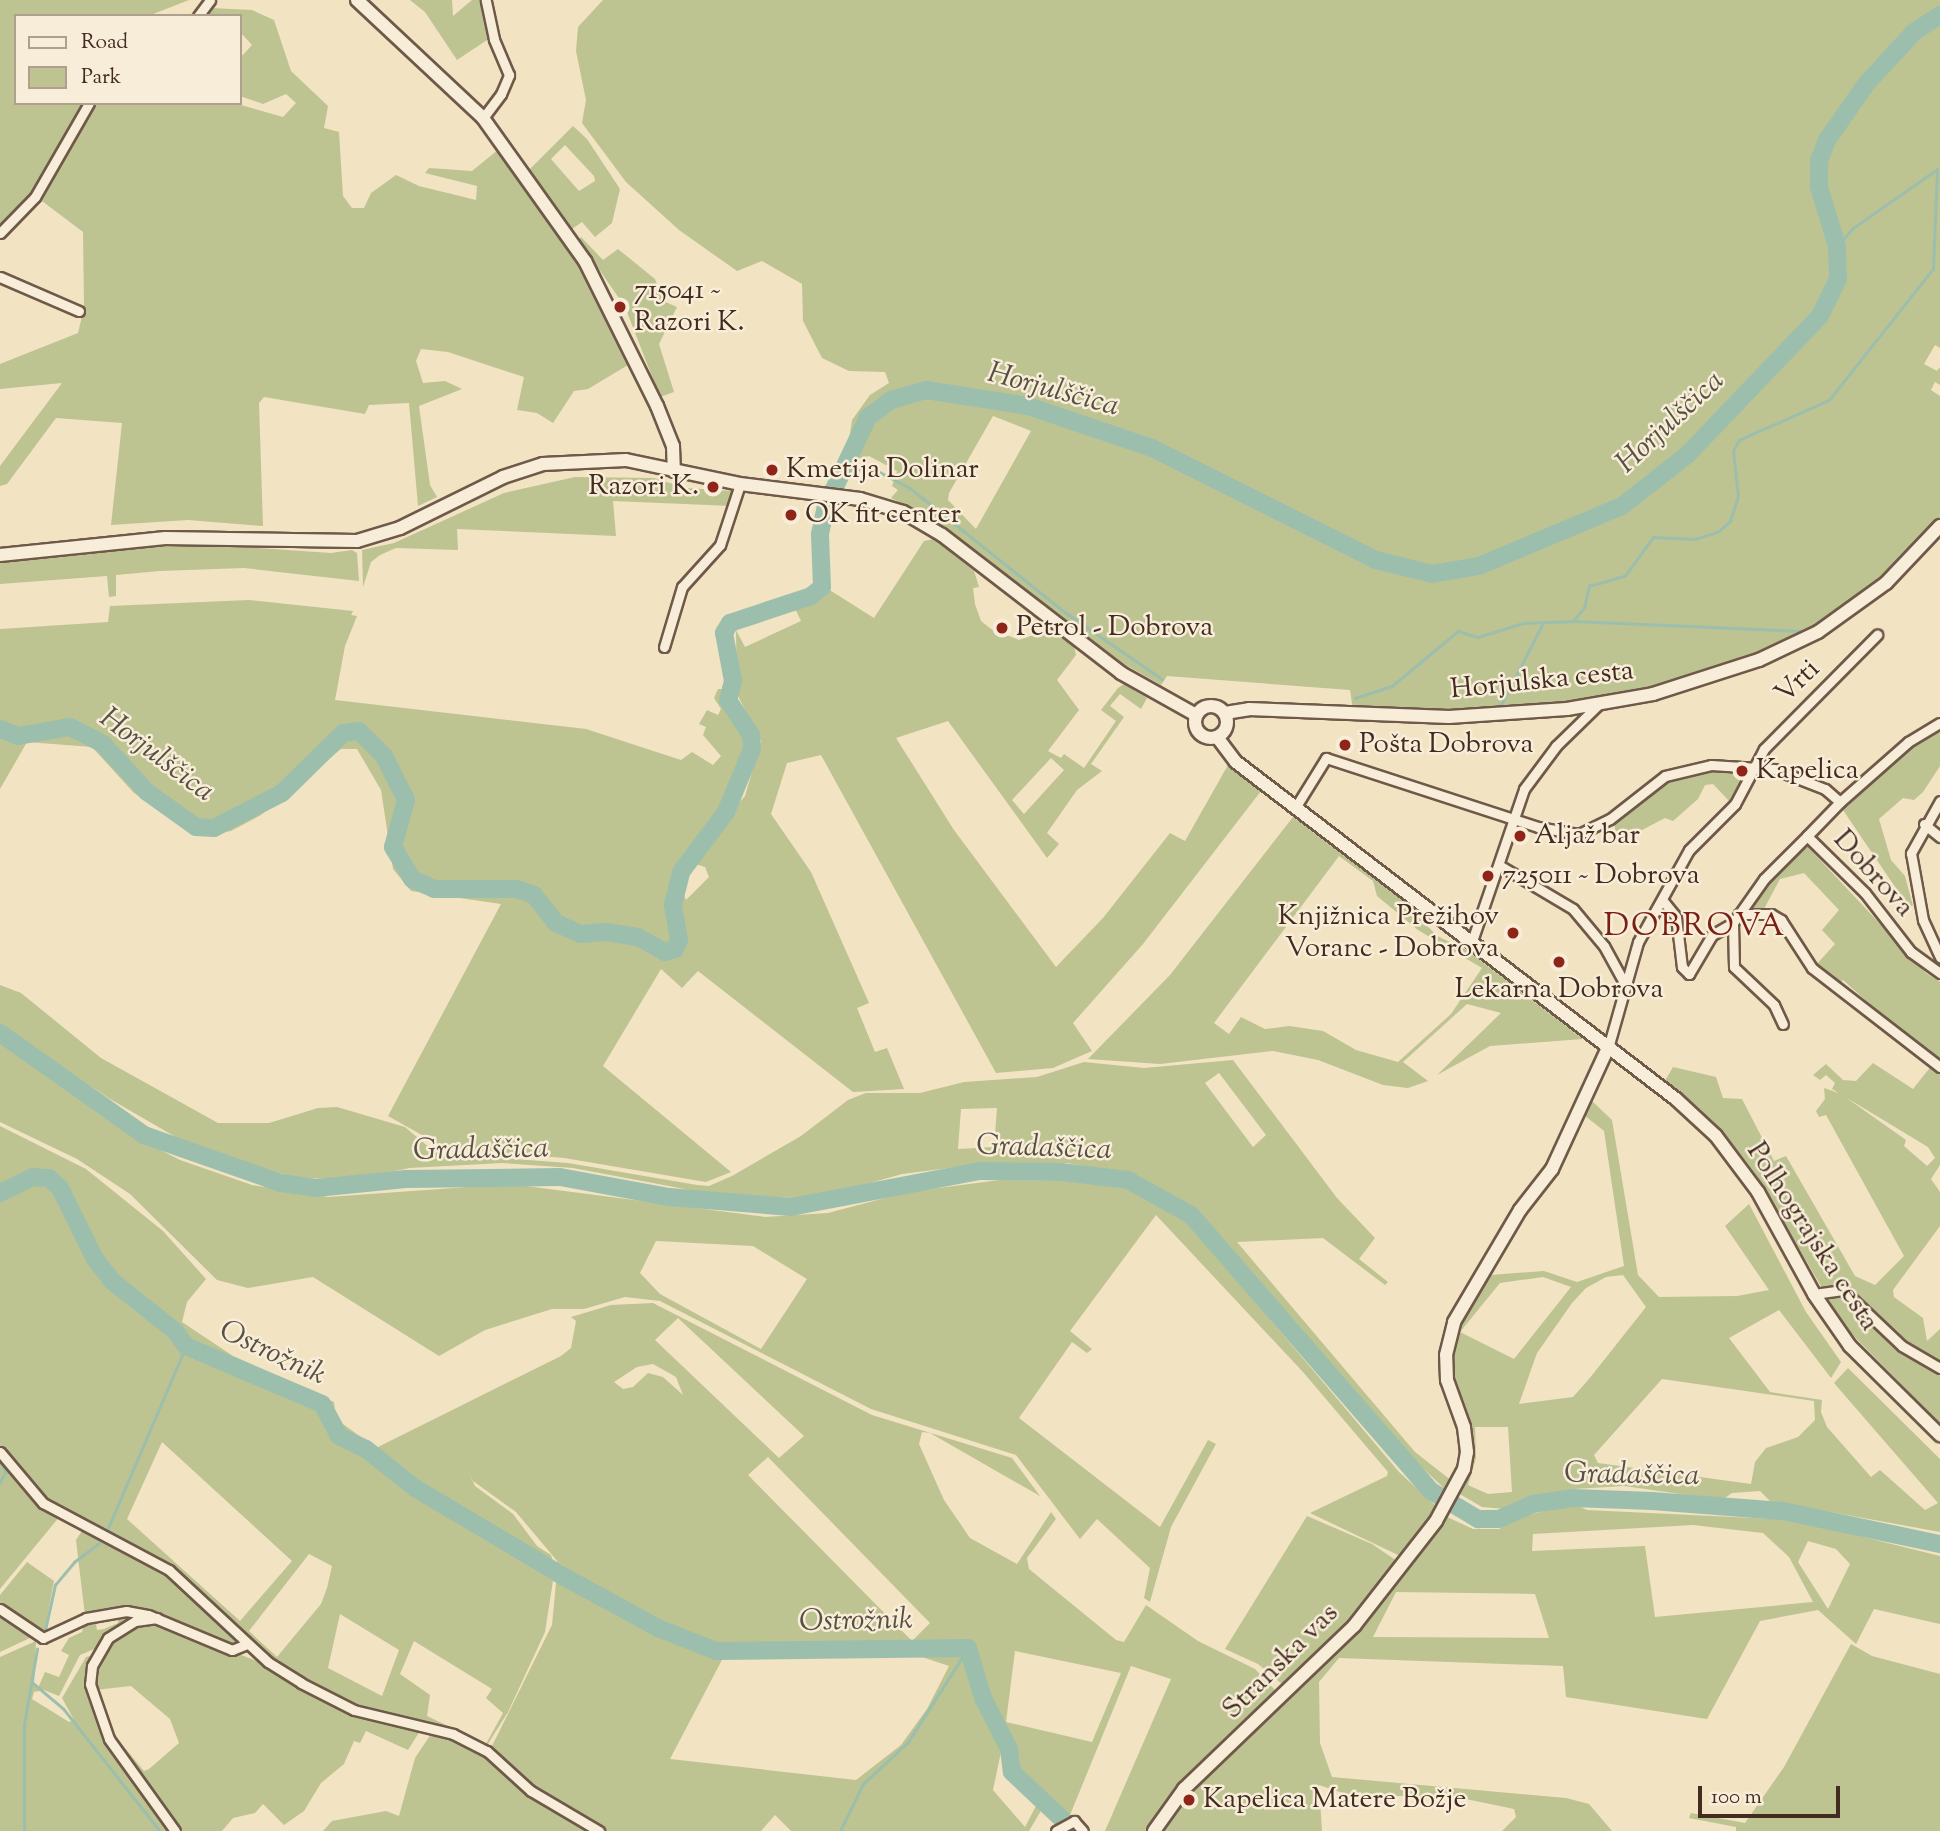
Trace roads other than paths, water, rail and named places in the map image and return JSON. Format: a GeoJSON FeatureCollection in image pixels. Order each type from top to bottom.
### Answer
{"type":"FeatureCollection","features":[{"type":"Feature","properties":{"kind":"street"},"geometry":{"type":"LineString","coordinates":[[357,0],[483,117],[605,295],[670,436],[674,471]]}},
{"type":"Feature","properties":{"kind":"street"},"geometry":{"type":"LineString","coordinates":[[483,117],[502,94],[509,75],[494,39],[486,0]]}},
{"type":"Feature","properties":{"kind":"street"},"geometry":{"type":"LineString","coordinates":[[0,233],[35,197],[88,105]]}},
{"type":"Feature","properties":{"kind":"street"},"geometry":{"type":"LineString","coordinates":[[0,277],[79,312]]}},
{"type":"Feature","properties":{"kind":"street"},"geometry":{"type":"LineString","coordinates":[[0,555],[165,538],[357,541],[400,527],[503,477],[543,464],[606,459],[740,484],[880,504],[927,524],[1121,673],[1196,715]]}},
{"type":"Feature","properties":{"kind":"street"},"geometry":{"type":"LineString","coordinates":[[664,647],[682,587],[720,545],[740,484]]}},
{"type":"Feature","properties":{"kind":"street","name":"Horjulska cesta"},"geometry":{"type":"LineString","coordinates":[[1225,713],[1249,709],[1449,717],[1598,705],[1679,687],[1787,648],[1868,598],[1910,561],[1940,526]]}},
{"type":"Feature","properties":{"kind":"street","name":"Vrti"},"geometry":{"type":"LineString","coordinates":[[1755,765],[1782,729],[1877,635]]}},
{"type":"Feature","properties":{"kind":"street"},"geometry":{"type":"LineString","coordinates":[[1471,944],[1499,865],[1510,819],[1535,771],[1598,705]]}},
{"type":"Feature","properties":{"kind":"street"},"geometry":{"type":"LineString","coordinates":[[1210,706],[1225,713],[1226,729],[1217,737],[1206,737],[1198,731],[1196,715],[1210,706]]}},
{"type":"Feature","properties":{"kind":"street","name":"Dobrova"},"geometry":{"type":"LineString","coordinates":[[1940,723],[1908,742],[1840,802],[1807,836],[1865,894],[1912,952],[1940,973]]}},
{"type":"Feature","properties":{"kind":"street","name":"Polhograjska cesta"},"geometry":{"type":"LineString","coordinates":[[1217,737],[1237,762],[1608,1048],[1716,1136],[1758,1192],[1814,1294],[1850,1346],[1940,1435]]}},
{"type":"Feature","properties":{"kind":"street"},"geometry":{"type":"LineString","coordinates":[[1295,808],[1326,758],[1488,807],[1510,819],[1579,834],[1610,819],[1665,776],[1710,765],[1755,765],[1797,777],[1840,802]]}},
{"type":"Feature","properties":{"kind":"street"},"geometry":{"type":"LineString","coordinates":[[1608,1048],[1638,943],[1664,902],[1689,850],[1735,804],[1755,765]]}},
{"type":"Feature","properties":{"kind":"street"},"geometry":{"type":"LineString","coordinates":[[1940,801],[1924,824],[1911,853],[1923,920],[1940,957]]}},
{"type":"Feature","properties":{"kind":"street"},"geometry":{"type":"LineString","coordinates":[[1924,824],[1940,837]]}},
{"type":"Feature","properties":{"kind":"street"},"geometry":{"type":"LineString","coordinates":[[1664,902],[1676,917],[1684,974],[1689,974],[1712,935],[1733,923],[1764,879],[1807,836]]}},
{"type":"Feature","properties":{"kind":"street"},"geometry":{"type":"LineString","coordinates":[[1499,865],[1573,909],[1604,946],[1626,987]]}},
{"type":"Feature","properties":{"kind":"street"},"geometry":{"type":"LineString","coordinates":[[1739,914],[1772,914],[1781,920],[1812,968],[1940,1067]]}},
{"type":"Feature","properties":{"kind":"street"},"geometry":{"type":"LineString","coordinates":[[1733,923],[1734,967],[1774,1005],[1783,1024]]}},
{"type":"Feature","properties":{"kind":"street","name":"Stranska vas"},"geometry":{"type":"LineString","coordinates":[[1154,1831],[1184,1788],[1354,1626],[1436,1521],[1458,1482],[1467,1452],[1464,1427],[1447,1380],[1446,1355],[1454,1322],[1520,1210],[1552,1169],[1608,1048]]}},
{"type":"Feature","properties":{"kind":"street"},"geometry":{"type":"LineString","coordinates":[[1814,1294],[1832,1288],[1848,1293],[1902,1346],[1940,1368]]}},
{"type":"Feature","properties":{"kind":"street"},"geometry":{"type":"LineString","coordinates":[[0,1452],[43,1503],[169,1570],[247,1644],[329,1699],[354,1710],[453,1734],[476,1745],[531,1791],[599,1831]]}},
{"type":"Feature","properties":{"kind":"street"},"geometry":{"type":"LineString","coordinates":[[0,1609],[43,1638],[111,1612],[140,1612],[232,1650],[247,1644]]}},
{"type":"Feature","properties":{"kind":"street"},"geometry":{"type":"LineString","coordinates":[[157,1618],[135,1621],[108,1638],[92,1666],[90,1684],[109,1739],[175,1831]]}},
{"type":"Feature","properties":{"kind":"street"},"geometry":{"type":"LineString","coordinates":[[1056,1831],[1074,1821],[1083,1831]]}},
{"type":"Feature","properties":{"kind":"waterway","name":"Horjulščica"},"geometry":{"type":"LineString","coordinates":[[0,729],[18,736],[70,727],[103,744],[147,792],[196,827],[214,828],[282,793],[343,733],[359,731],[384,756],[406,800],[393,847],[412,879],[434,889],[517,889],[534,895],[556,923],[581,934],[606,932],[638,937],[665,952],[675,949],[679,940],[673,905],[681,872],[726,812],[752,749],[751,735],[728,700],[733,681],[724,633],[730,623],[811,596],[822,587],[820,534],[826,506],[868,417],[891,400],[926,390],[1028,406],[1152,448],[1376,560],[1432,574],[1479,566],[1622,506],[1688,454],[1820,316],[1838,279],[1837,246],[1819,187],[1819,161],[1827,140],[1866,84],[1914,32],[1940,15]]}},
{"type":"Feature","properties":{"kind":"waterway"},"geometry":{"type":"LineString","coordinates":[[1355,698],[1392,686],[1458,631],[1478,637],[1523,623],[1573,621],[1584,608],[1589,586],[1625,576],[1653,537],[1695,539],[1719,531],[1730,521],[1738,497],[1733,451],[1739,440],[1829,400],[1933,269],[1937,170],[1854,228],[1837,246]]}},
{"type":"Feature","properties":{"kind":"waterway"},"geometry":{"type":"LineString","coordinates":[[841,470],[874,469],[910,488],[1065,612],[1162,679]]}},
{"type":"Feature","properties":{"kind":"waterway"},"geometry":{"type":"LineString","coordinates":[[1574,621],[1805,631]]}},
{"type":"Feature","properties":{"kind":"waterway"},"geometry":{"type":"LineString","coordinates":[[1500,707],[1543,623]]}},
{"type":"Feature","properties":{"kind":"waterway","name":"Gradaščica"},"geometry":{"type":"LineString","coordinates":[[0,1033],[144,1135],[281,1183],[316,1188],[406,1179],[560,1177],[669,1197],[791,1207],[980,1171],[1061,1172],[1128,1180],[1191,1215],[1431,1491],[1478,1519],[1499,1519],[1532,1504],[1573,1498],[1652,1501],[1783,1511],[1940,1544]]}},
{"type":"Feature","properties":{"kind":"waterway","name":"Ostrožnik"},"geometry":{"type":"LineString","coordinates":[[0,1193],[33,1177],[49,1178],[60,1188],[95,1259],[112,1281],[175,1331],[186,1346],[322,1404],[339,1436],[366,1449],[415,1488],[553,1570]]}},
{"type":"Feature","properties":{"kind":"waterway"},"geometry":{"type":"LineString","coordinates":[[108,1528],[186,1346]]}},
{"type":"Feature","properties":{"kind":"waterway"},"geometry":{"type":"LineString","coordinates":[[0,1461],[6,1472],[0,1483]]}},
{"type":"Feature","properties":{"kind":"waterway"},"geometry":{"type":"LineString","coordinates":[[45,1630],[55,1585],[74,1562],[99,1543]]}},
{"type":"Feature","properties":{"kind":"waterway","name":"Ostrožnik"},"geometry":{"type":"LineString","coordinates":[[559,1574],[658,1628],[716,1651],[968,1648],[983,1698],[1009,1749],[1012,1772],[1065,1822]]}},
{"type":"Feature","properties":{"kind":"waterway"},"geometry":{"type":"LineString","coordinates":[[840,1831],[863,1784],[908,1742],[968,1648]]}},
{"type":"Feature","properties":{"kind":"waterway"},"geometry":{"type":"LineString","coordinates":[[24,1831],[24,1725],[37,1649]]}},
{"type":"Feature","properties":{"kind":"waterway"},"geometry":{"type":"LineString","coordinates":[[33,1683],[63,1708],[160,1831]]}},
{"type":"Feature","properties":{"kind":"place","name":"715041 ~ Razori K."},"geometry":{"type":"Point","coordinates":[620,307]}},
{"type":"Feature","properties":{"kind":"place","name":"Kmetija Dolinar"},"geometry":{"type":"Point","coordinates":[772,470]}},
{"type":"Feature","properties":{"kind":"place","name":"Razori K."},"geometry":{"type":"Point","coordinates":[713,487]}},
{"type":"Feature","properties":{"kind":"place","name":"OK fit center"},"geometry":{"type":"Point","coordinates":[791,515]}},
{"type":"Feature","properties":{"kind":"place","name":"Petrol - Dobrova"},"geometry":{"type":"Point","coordinates":[1002,628]}},
{"type":"Feature","properties":{"kind":"place","name":"Pošta Dobrova"},"geometry":{"type":"Point","coordinates":[1345,745]}},
{"type":"Feature","properties":{"kind":"place","name":"Kapelica"},"geometry":{"type":"Point","coordinates":[1742,771]}},
{"type":"Feature","properties":{"kind":"place","name":"Aljaž bar"},"geometry":{"type":"Point","coordinates":[1520,836]}},
{"type":"Feature","properties":{"kind":"place","name":"725011 ~ Dobrova"},"geometry":{"type":"Point","coordinates":[1488,876]}},
{"type":"Feature","properties":{"kind":"place","name":"Knjižnica Prežihov Voranc - Dobrova"},"geometry":{"type":"Point","coordinates":[1513,933]}},
{"type":"Feature","properties":{"kind":"place","name":"Lekarna Dobrova"},"geometry":{"type":"Point","coordinates":[1559,962]}},
{"type":"Feature","properties":{"kind":"place","name":"Kapelica Matere Božje"},"geometry":{"type":"Point","coordinates":[1189,1800]}},
{"type":"Feature","properties":{"kind":"district","name":"DOBROVA"},"geometry":{"type":"Point","coordinates":[1695,927]}}]}
